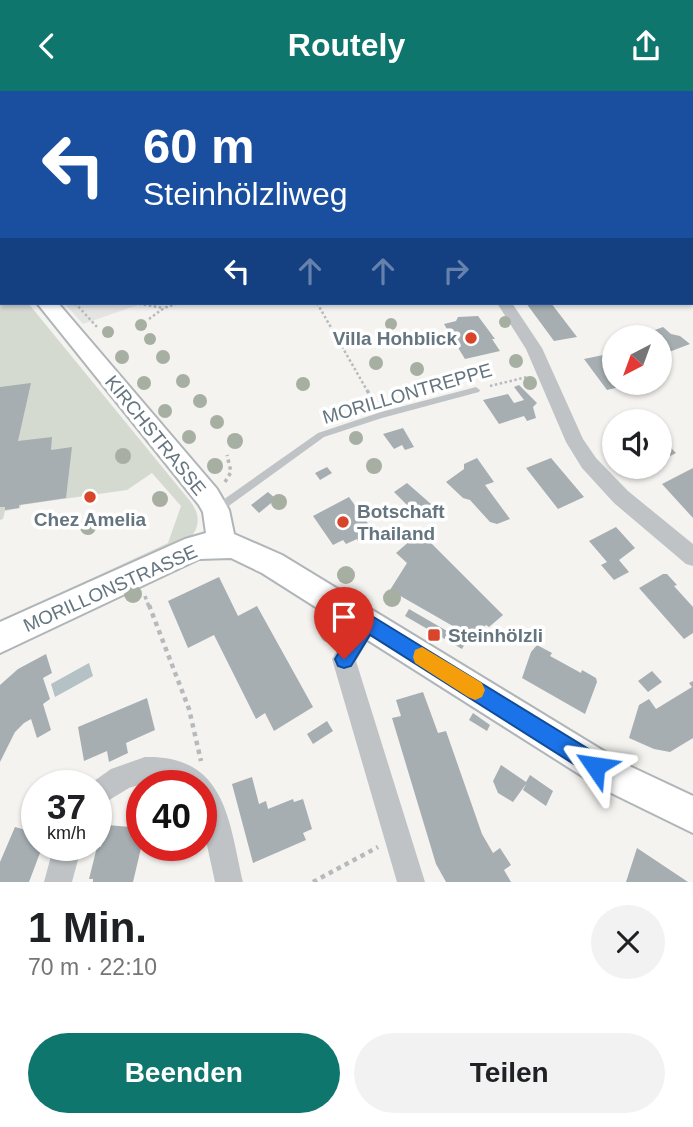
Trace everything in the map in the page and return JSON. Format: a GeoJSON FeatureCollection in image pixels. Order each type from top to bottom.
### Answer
{"type":"FeatureCollection","features":[{"type":"Feature","properties":{"kind":"street","name":"KIRCHSTRASSE"},"geometry":{"type":"LineString","coordinates":[[49,305],[216,510],[222,543]]}},
{"type":"Feature","properties":{"kind":"street"},"geometry":{"type":"LineString","coordinates":[[505,305],[546,372],[575,442],[589,463],[621,497],[693,557]]}},
{"type":"Feature","properties":{"kind":"street"},"geometry":{"type":"LineString","coordinates":[[222,543],[250,551],[613,776],[693,815]]}},
{"type":"Feature","properties":{"kind":"street","name":"MORILLONSTRASSE"},"geometry":{"type":"LineString","coordinates":[[0,638],[195,548],[222,543]]}},
{"type":"Feature","properties":{"kind":"street"},"geometry":{"type":"LineString","coordinates":[[367,622],[344,659],[411,882]]}},
{"type":"Feature","properties":{"kind":"street"},"geometry":{"type":"LineString","coordinates":[[217,829],[229,882]]}},
{"type":"Feature","properties":{"kind":"street"},"geometry":{"type":"LineString","coordinates":[[58,882],[64,861]]}},
{"type":"Feature","properties":{"kind":"lane","name":"MORILLONTREPPE"},"geometry":{"type":"LineString","coordinates":[[216,510],[321,435],[475,390]]}},
{"type":"Feature","properties":{"kind":"path"},"geometry":{"type":"LineString","coordinates":[[77,305],[97,327]]}},
{"type":"Feature","properties":{"kind":"path"},"geometry":{"type":"LineString","coordinates":[[149,305],[172,305]]}},
{"type":"Feature","properties":{"kind":"path"},"geometry":{"type":"LineString","coordinates":[[318,305],[382,415]]}},
{"type":"Feature","properties":{"kind":"path"},"geometry":{"type":"LineString","coordinates":[[149,319],[164,307]]}},
{"type":"Feature","properties":{"kind":"path","name":"MORILLONTREPPE"},"geometry":{"type":"LineString","coordinates":[[475,390],[546,372]]}},
{"type":"Feature","properties":{"kind":"path"},"geometry":{"type":"LineString","coordinates":[[137,575],[189,709],[202,770]]}},
{"type":"Feature","properties":{"kind":"path"},"geometry":{"type":"LineString","coordinates":[[313,882],[396,839]]}},
{"type":"Feature","properties":{"kind":"shaded area"},"geometry":{"type":"Polygon","coordinates":[[[0,305],[30,305],[190,501],[198,521],[188,541],[0,627],[0,621],[168,543],[181,506],[152,473],[127,490],[21,505],[20,508],[5,511],[3,519],[0,520],[0,305]]]}},
{"type":"Feature","properties":{"kind":"shaded area"},"geometry":{"type":"Polygon","coordinates":[[[66,305],[138,305],[83,324],[66,305]]]}},
{"type":"Feature","properties":{"kind":"shaded area"},"geometry":{"type":"Polygon","coordinates":[[[89,663],[93,676],[55,697],[51,684],[89,663]]]}},
{"type":"Feature","properties":{"kind":"building"},"geometry":{"type":"Polygon","coordinates":[[[527,305],[553,305],[577,337],[554,341],[527,305]]]}},
{"type":"Feature","properties":{"kind":"building","name":"Villa Hohblick"},"geometry":{"type":"Polygon","coordinates":[[[478,316],[495,339],[492,339],[500,351],[465,359],[457,346],[447,341],[451,336],[444,324],[456,321],[458,317],[478,316]]]}},
{"type":"Feature","properties":{"kind":"building"},"geometry":{"type":"Polygon","coordinates":[[[672,334],[680,336],[690,344],[672,351],[672,334]]]}},
{"type":"Feature","properties":{"kind":"building"},"geometry":{"type":"Polygon","coordinates":[[[602,355],[602,383],[584,359],[602,355]]]}},
{"type":"Feature","properties":{"kind":"building"},"geometry":{"type":"Polygon","coordinates":[[[31,383],[18,441],[52,437],[51,450],[72,447],[66,498],[19,505],[19,508],[5,510],[5,507],[0,507],[0,387],[31,383]]]}},
{"type":"Feature","properties":{"kind":"building"},"geometry":{"type":"Polygon","coordinates":[[[519,385],[537,403],[533,407],[536,418],[527,421],[524,416],[499,424],[483,400],[508,394],[514,403],[524,400],[514,387],[519,385]]]}},
{"type":"Feature","properties":{"kind":"building"},"geometry":{"type":"Polygon","coordinates":[[[403,428],[414,447],[405,450],[402,445],[394,449],[383,434],[403,428]]]}},
{"type":"Feature","properties":{"kind":"building"},"geometry":{"type":"Polygon","coordinates":[[[477,458],[494,482],[485,485],[510,519],[497,524],[490,522],[470,500],[463,498],[446,482],[464,469],[464,464],[477,458]]]}},
{"type":"Feature","properties":{"kind":"building"},"geometry":{"type":"Polygon","coordinates":[[[551,458],[584,497],[558,509],[526,468],[551,458]]]}},
{"type":"Feature","properties":{"kind":"building"},"geometry":{"type":"Polygon","coordinates":[[[327,467],[332,473],[320,480],[315,473],[327,467]]]}},
{"type":"Feature","properties":{"kind":"building"},"geometry":{"type":"Polygon","coordinates":[[[693,468],[693,518],[662,484],[693,468]]]}},
{"type":"Feature","properties":{"kind":"building"},"geometry":{"type":"Polygon","coordinates":[[[407,483],[431,504],[417,515],[394,492],[407,483]]]}},
{"type":"Feature","properties":{"kind":"building"},"geometry":{"type":"Polygon","coordinates":[[[268,492],[276,499],[259,513],[251,505],[268,492]]]}},
{"type":"Feature","properties":{"kind":"building","name":"Botschaft Thailand"},"geometry":{"type":"Polygon","coordinates":[[[349,497],[374,532],[358,541],[357,539],[346,544],[343,540],[333,545],[313,516],[349,497]]]}},
{"type":"Feature","properties":{"kind":"building"},"geometry":{"type":"Polygon","coordinates":[[[616,527],[635,548],[619,560],[629,572],[614,580],[601,565],[607,562],[589,541],[616,527]]]}},
{"type":"Feature","properties":{"kind":"building"},"geometry":{"type":"Polygon","coordinates":[[[420,532],[503,615],[489,627],[486,625],[472,637],[390,590],[407,563],[396,553],[420,532]]]}},
{"type":"Feature","properties":{"kind":"building"},"geometry":{"type":"Polygon","coordinates":[[[667,574],[677,585],[674,586],[693,607],[693,633],[684,639],[639,588],[667,574]]]}},
{"type":"Feature","properties":{"kind":"building"},"geometry":{"type":"Polygon","coordinates":[[[219,577],[238,616],[257,606],[313,707],[274,731],[265,713],[256,719],[214,635],[188,648],[168,601],[219,577]]]}},
{"type":"Feature","properties":{"kind":"building"},"geometry":{"type":"Polygon","coordinates":[[[409,609],[466,642],[462,649],[405,616],[409,609]]]}},
{"type":"Feature","properties":{"kind":"building"},"geometry":{"type":"Polygon","coordinates":[[[537,645],[552,653],[550,656],[596,678],[597,682],[585,714],[522,678],[531,652],[537,645]]]}},
{"type":"Feature","properties":{"kind":"building"},"geometry":{"type":"Polygon","coordinates":[[[46,654],[52,673],[43,678],[50,699],[43,704],[51,730],[37,738],[31,719],[24,723],[15,732],[0,762],[0,685],[18,669],[46,654]]]}},
{"type":"Feature","properties":{"kind":"building"},"geometry":{"type":"Polygon","coordinates":[[[652,671],[662,682],[648,692],[638,681],[652,671]]]}},
{"type":"Feature","properties":{"kind":"building"},"geometry":{"type":"Polygon","coordinates":[[[693,681],[693,738],[670,752],[654,749],[629,738],[639,705],[649,699],[656,709],[692,687],[689,683],[693,681]]]}},
{"type":"Feature","properties":{"kind":"building"},"geometry":{"type":"Polygon","coordinates":[[[423,692],[438,733],[446,731],[482,834],[493,853],[500,848],[511,865],[504,870],[511,882],[446,882],[436,864],[392,718],[401,716],[396,700],[423,692]]]}},
{"type":"Feature","properties":{"kind":"building"},"geometry":{"type":"Polygon","coordinates":[[[147,698],[155,730],[126,743],[128,753],[109,762],[107,751],[84,761],[78,727],[147,698]]]}},
{"type":"Feature","properties":{"kind":"building"},"geometry":{"type":"Polygon","coordinates":[[[473,713],[490,725],[487,731],[469,720],[473,713]]]}},
{"type":"Feature","properties":{"kind":"building"},"geometry":{"type":"Polygon","coordinates":[[[327,721],[333,731],[313,744],[307,734],[327,721]]]}},
{"type":"Feature","properties":{"kind":"building"},"geometry":{"type":"Polygon","coordinates":[[[501,765],[526,782],[530,775],[553,791],[546,806],[523,790],[526,784],[513,802],[498,793],[493,781],[501,765]]]}},
{"type":"Feature","properties":{"kind":"building"},"geometry":{"type":"Polygon","coordinates":[[[252,777],[259,804],[266,801],[268,809],[293,799],[294,802],[303,799],[312,829],[303,833],[306,840],[253,863],[232,784],[252,777]]]}},
{"type":"Feature","properties":{"kind":"building"},"geometry":{"type":"Polygon","coordinates":[[[112,825],[126,827],[126,861],[138,861],[133,882],[93,882],[93,879],[89,879],[94,861],[112,861],[112,825]]]}},
{"type":"Feature","properties":{"kind":"building"},"geometry":{"type":"Polygon","coordinates":[[[15,827],[21,829],[21,861],[37,861],[29,882],[0,882],[0,862],[15,827]]]}},
{"type":"Feature","properties":{"kind":"building"},"geometry":{"type":"Polygon","coordinates":[[[637,848],[688,882],[626,882],[637,848]]]}},
{"type":"Feature","properties":{"kind":"slow traffic"},"geometry":{"type":"LineString","coordinates":[[422,657],[475,690]]}},
{"type":"Feature","properties":{"kind":"place","name":"Villa Hohblick"},"geometry":{"type":"Point","coordinates":[471,338]}},
{"type":"Feature","properties":{"kind":"place","name":"Chez Amelia"},"geometry":{"type":"Point","coordinates":[90,497]}},
{"type":"Feature","properties":{"kind":"place","name":"Botschaft Thailand"},"geometry":{"type":"Point","coordinates":[343,522]}},
{"type":"Feature","properties":{"kind":"place","name":"Steinhölzli"},"geometry":{"type":"Point","coordinates":[434,635]}},
{"type":"Feature","properties":{"kind":"route"},"geometry":{"type":"LineString","coordinates":[[344,659],[367,622],[595,766]]}}]}
